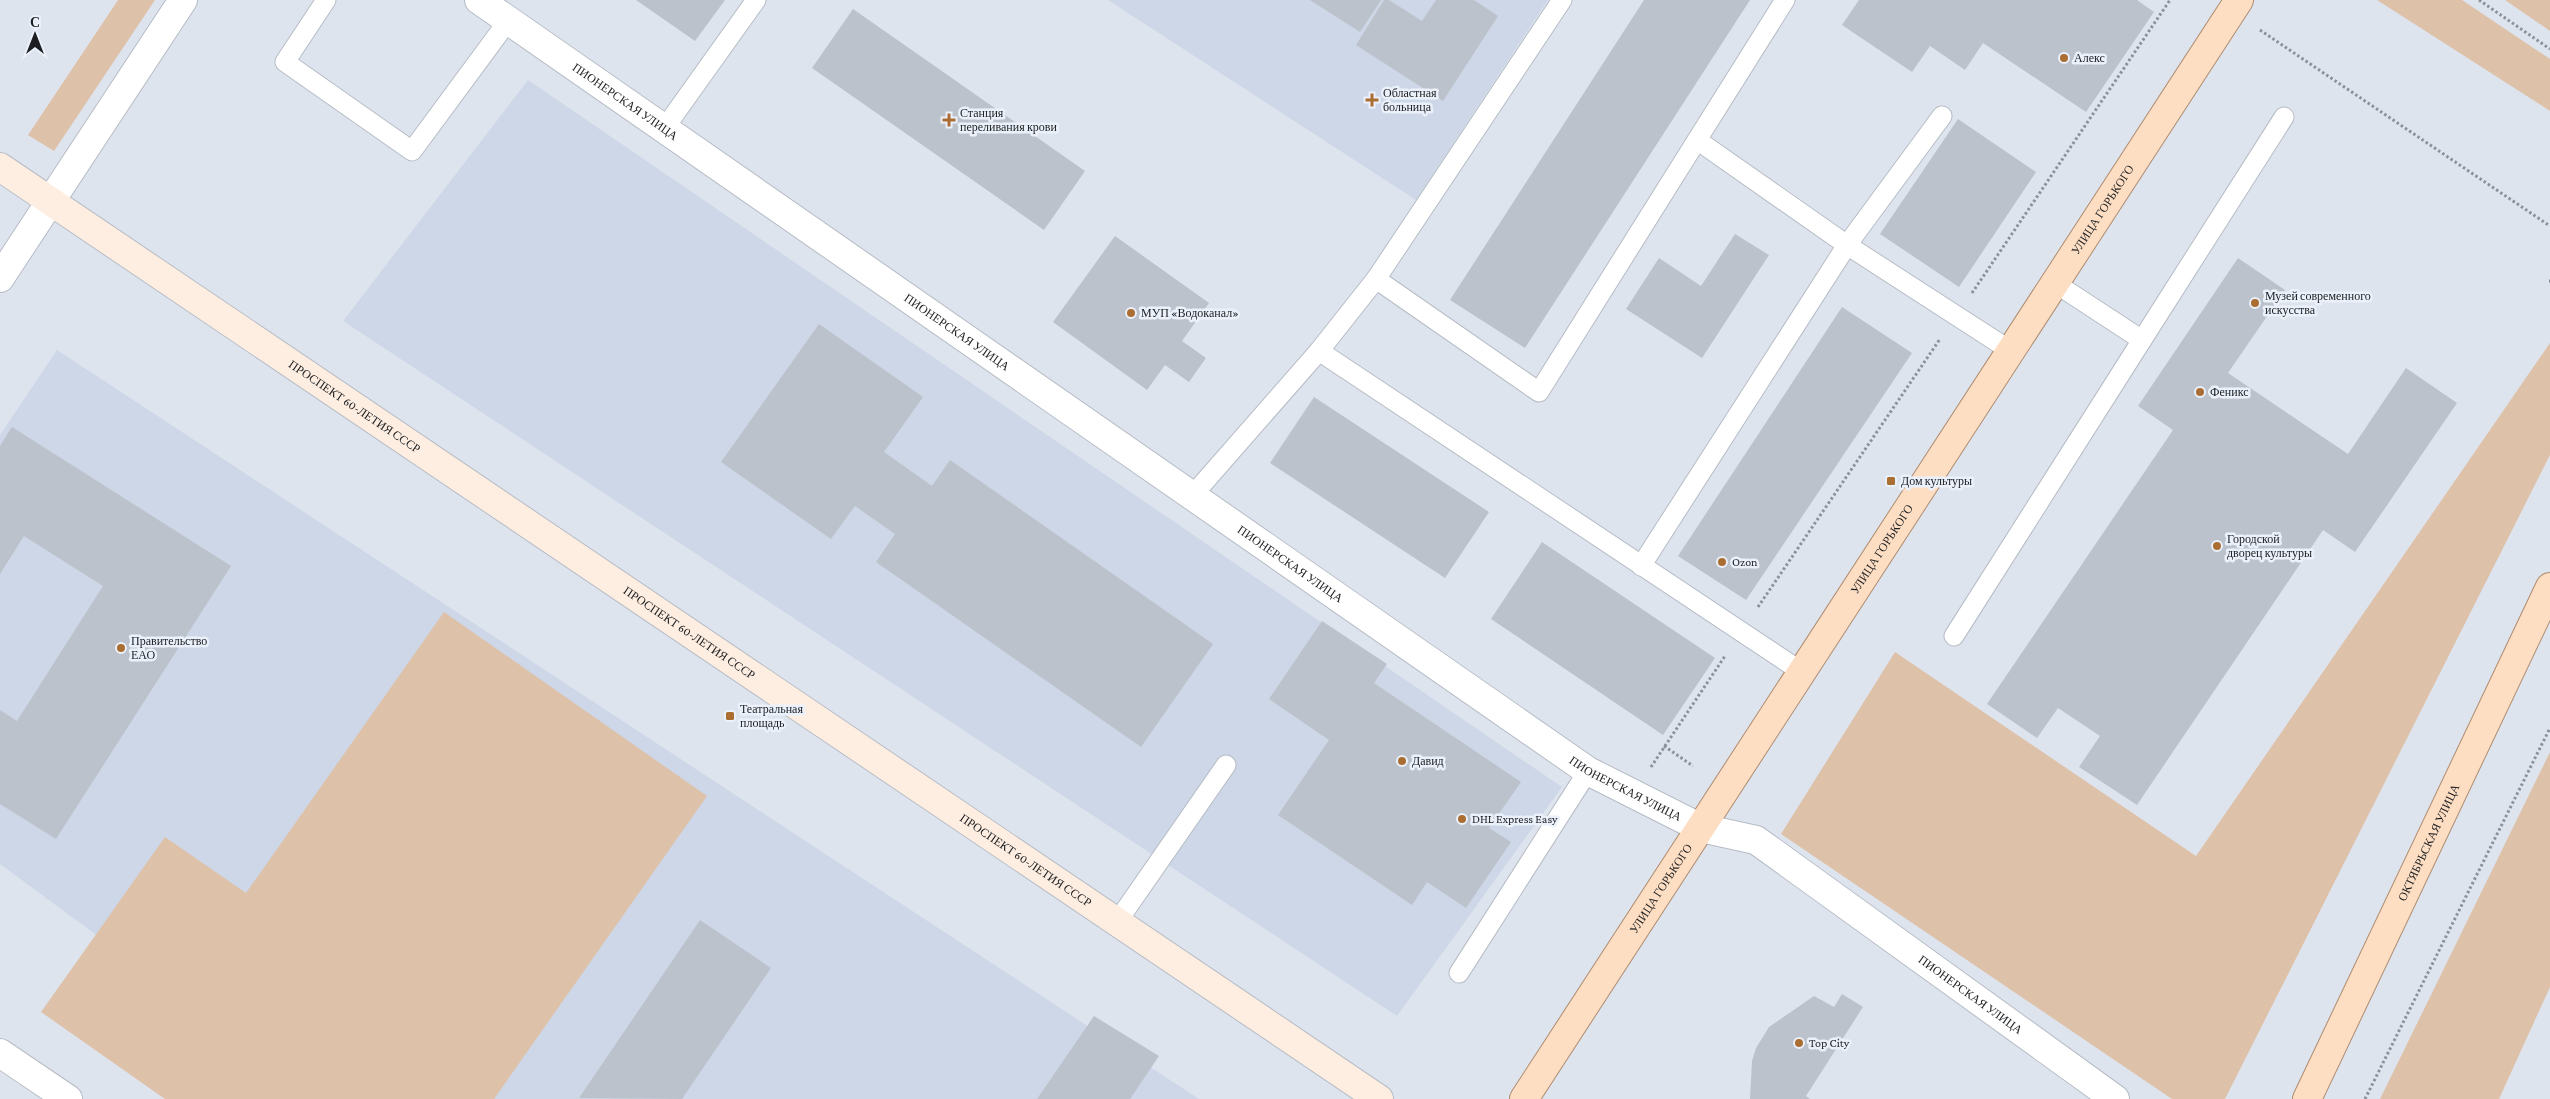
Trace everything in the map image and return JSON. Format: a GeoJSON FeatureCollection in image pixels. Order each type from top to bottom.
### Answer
{"type":"FeatureCollection","features":[{"type":"Feature","properties":{"kind":"main road","name":"УЛИЦА ГОРЬКОГО"},"geometry":{"type":"LineString","coordinates":[[1524,1099],[2236,6]]}},
{"type":"Feature","properties":{"kind":"main road","name":"ПРОСПЕКТ 60-ЛЕТИЯ СССР"},"geometry":{"type":"LineString","coordinates":[[0,166],[1375,1098]]}},
{"type":"Feature","properties":{"kind":"main road","name":"ОКТЯБРЬСКАЯ УЛИЦА"},"geometry":{"type":"LineString","coordinates":[[2307,1099],[2550,587]]}},
{"type":"Feature","properties":{"kind":"street"},"geometry":{"type":"LineString","coordinates":[[0,278],[183,0]]}},
{"type":"Feature","properties":{"kind":"street","name":"ПИОНЕРСКАЯ УЛИЦА"},"geometry":{"type":"LineString","coordinates":[[479,0],[1588,771],[1701,828],[1756,840],[2115,1099]]}},
{"type":"Feature","properties":{"kind":"street"},"geometry":{"type":"LineString","coordinates":[[0,1053],[68,1099]]}},
{"type":"Feature","properties":{"kind":"lane"},"geometry":{"type":"LineString","coordinates":[[326,0],[286,62],[412,151],[508,21]]}},
{"type":"Feature","properties":{"kind":"lane"},"geometry":{"type":"LineString","coordinates":[[664,129],[756,0]]}},
{"type":"Feature","properties":{"kind":"lane"},"geometry":{"type":"LineString","coordinates":[[1192,496],[1319,351],[1376,279],[1562,0]]}},
{"type":"Feature","properties":{"kind":"lane"},"geometry":{"type":"LineString","coordinates":[[1376,279],[1539,392],[1785,0]]}},
{"type":"Feature","properties":{"kind":"lane"},"geometry":{"type":"LineString","coordinates":[[1641,566],[1847,245],[1942,116]]}},
{"type":"Feature","properties":{"kind":"lane"},"geometry":{"type":"LineString","coordinates":[[1954,636],[2284,117]]}},
{"type":"Feature","properties":{"kind":"lane"},"geometry":{"type":"LineString","coordinates":[[1697,140],[1847,245],[2011,351]]}},
{"type":"Feature","properties":{"kind":"lane"},"geometry":{"type":"LineString","coordinates":[[2055,283],[2142,340]]}},
{"type":"Feature","properties":{"kind":"lane"},"geometry":{"type":"LineString","coordinates":[[1319,351],[1802,672]]}},
{"type":"Feature","properties":{"kind":"lane"},"geometry":{"type":"LineString","coordinates":[[1118,922],[1226,765]]}},
{"type":"Feature","properties":{"kind":"lane"},"geometry":{"type":"LineString","coordinates":[[1459,973],[1588,771]]}},
{"type":"Feature","properties":{"kind":"path"},"geometry":{"type":"LineString","coordinates":[[1643,799],[1652,764],[2170,0]]}},
{"type":"Feature","properties":{"kind":"path"},"geometry":{"type":"LineString","coordinates":[[2479,0],[2550,49]]}},
{"type":"Feature","properties":{"kind":"path"},"geometry":{"type":"LineString","coordinates":[[2236,6],[2550,226]]}},
{"type":"Feature","properties":{"kind":"path"},"geometry":{"type":"LineString","coordinates":[[2365,1099],[2550,728]]}},
{"type":"Feature","properties":{"kind":"path"},"geometry":{"type":"LineString","coordinates":[[1664,746],[1693,766]]}},
{"type":"Feature","properties":{"kind":"shaded area"},"geometry":{"type":"Polygon","coordinates":[[[118,0],[155,0],[54,151],[28,135],[118,0]]]}},
{"type":"Feature","properties":{"kind":"shaded area","name":"Областная больница"},"geometry":{"type":"Polygon","coordinates":[[[1108,0],[1548,0],[1416,200],[1108,0]]]}},
{"type":"Feature","properties":{"kind":"shaded area"},"geometry":{"type":"Polygon","coordinates":[[[2377,0],[2462,0],[2550,59],[2550,111],[2377,0]]]}},
{"type":"Feature","properties":{"kind":"shaded area"},"geometry":{"type":"Polygon","coordinates":[[[2505,0],[2550,0],[2550,31],[2505,0]]]}},
{"type":"Feature","properties":{"kind":"shaded area"},"geometry":{"type":"Polygon","coordinates":[[[528,80],[1562,787],[1397,1016],[343,321],[528,80]]]}},
{"type":"Feature","properties":{"kind":"shaded area"},"geometry":{"type":"Polygon","coordinates":[[[2550,343],[2550,455],[2225,1099],[2172,1099],[1781,834],[1895,652],[2196,856],[2550,343]]]}},
{"type":"Feature","properties":{"kind":"shaded area"},"geometry":{"type":"Polygon","coordinates":[[[57,350],[1199,1099],[319,1099],[0,864],[0,435],[57,350]]]}},
{"type":"Feature","properties":{"kind":"shaded area"},"geometry":{"type":"Polygon","coordinates":[[[444,612],[707,796],[494,1099],[165,1099],[41,1012],[165,837],[246,893],[444,612]]]}},
{"type":"Feature","properties":{"kind":"shaded area"},"geometry":{"type":"Polygon","coordinates":[[[2550,752],[2550,987],[2499,1099],[2380,1099],[2550,752]]]}},
{"type":"Feature","properties":{"kind":"building"},"geometry":{"type":"Polygon","coordinates":[[[636,0],[725,0],[695,41],[636,0]]]}},
{"type":"Feature","properties":{"kind":"building"},"geometry":{"type":"Polygon","coordinates":[[[1310,0],[1381,0],[1360,32],[1310,0]]]}},
{"type":"Feature","properties":{"kind":"building"},"geometry":{"type":"Polygon","coordinates":[[[1384,0],[1389,0],[1422,21],[1436,0],[1474,0],[1498,16],[1443,101],[1356,45],[1384,0]]]}},
{"type":"Feature","properties":{"kind":"building"},"geometry":{"type":"Polygon","coordinates":[[[1644,0],[1750,0],[1525,348],[1450,300],[1644,0]]]}},
{"type":"Feature","properties":{"kind":"building","name":"Алекс"},"geometry":{"type":"Polygon","coordinates":[[[1859,0],[2137,0],[2154,12],[2086,112],[1983,43],[1965,70],[1930,46],[1912,72],[1842,25],[1859,0]]]}},
{"type":"Feature","properties":{"kind":"building","name":"Станция переливания крови"},"geometry":{"type":"Polygon","coordinates":[[[853,9],[1085,171],[1044,230],[812,68],[853,9]]]}},
{"type":"Feature","properties":{"kind":"building"},"geometry":{"type":"Polygon","coordinates":[[[1958,119],[2036,172],[1959,287],[1880,234],[1958,119]]]}},
{"type":"Feature","properties":{"kind":"building"},"geometry":{"type":"Polygon","coordinates":[[[1735,234],[1769,255],[1702,358],[1626,309],[1659,258],[1701,286],[1735,234]]]}},
{"type":"Feature","properties":{"kind":"building","name":"МУП «Водоканал»"},"geometry":{"type":"Polygon","coordinates":[[[1115,236],[1209,303],[1182,341],[1206,358],[1189,382],[1165,365],[1147,390],[1053,322],[1115,236]]]}},
{"type":"Feature","properties":{"kind":"building"},"geometry":{"type":"Polygon","coordinates":[[[2238,258],[2285,290],[2228,373],[2348,454],[2406,368],[2457,403],[2355,552],[2323,530],[2137,805],[2079,767],[2100,736],[2058,708],[2037,738],[1987,704],[2173,430],[2138,406],[2238,258]]]}},
{"type":"Feature","properties":{"kind":"building"},"geometry":{"type":"Polygon","coordinates":[[[1842,307],[1912,353],[1746,600],[1678,556],[1842,307]]]}},
{"type":"Feature","properties":{"kind":"building"},"geometry":{"type":"Polygon","coordinates":[[[819,324],[923,397],[884,452],[932,486],[950,460],[1213,644],[1141,747],[876,562],[895,534],[855,506],[831,539],[721,462],[819,324]]]}},
{"type":"Feature","properties":{"kind":"building"},"geometry":{"type":"Polygon","coordinates":[[[1314,397],[1489,512],[1445,578],[1270,463],[1314,397]]]}},
{"type":"Feature","properties":{"kind":"building","name":"Правительство ЕАО"},"geometry":{"type":"Polygon","coordinates":[[[12,427],[231,566],[56,839],[0,804],[0,710],[17,721],[103,586],[24,536],[0,574],[0,446],[12,427]]]}},
{"type":"Feature","properties":{"kind":"building"},"geometry":{"type":"Polygon","coordinates":[[[1542,542],[1715,658],[1663,735],[1491,619],[1542,542]]]}},
{"type":"Feature","properties":{"kind":"building","name":"Давид"},"geometry":{"type":"Polygon","coordinates":[[[1322,621],[1387,664],[1374,683],[1521,782],[1489,828],[1511,842],[1466,908],[1427,882],[1412,905],[1278,815],[1329,740],[1269,699],[1322,621]]]}},
{"type":"Feature","properties":{"kind":"building"},"geometry":{"type":"Polygon","coordinates":[[[700,920],[771,968],[682,1099],[579,1098],[700,920]]]}},
{"type":"Feature","properties":{"kind":"building","name":"Top City"},"geometry":{"type":"Polygon","coordinates":[[[1842,994],[1863,1007],[1806,1096],[1810,1099],[1750,1099],[1752,1061],[1756,1048],[1769,1027],[1814,996],[1834,1007],[1842,994]]]}},
{"type":"Feature","properties":{"kind":"building"},"geometry":{"type":"Polygon","coordinates":[[[1094,1016],[1159,1056],[1130,1099],[1037,1099],[1094,1016]]]}},
{"type":"Feature","properties":{"kind":"place","name":"Алекс"},"geometry":{"type":"Point","coordinates":[2064,58]}},
{"type":"Feature","properties":{"kind":"place","name":"Областная больница"},"geometry":{"type":"Point","coordinates":[1372,100]}},
{"type":"Feature","properties":{"kind":"place","name":"Станция переливания крови"},"geometry":{"type":"Point","coordinates":[949,120]}},
{"type":"Feature","properties":{"kind":"place","name":"Музей современного искусства"},"geometry":{"type":"Point","coordinates":[2255,303]}},
{"type":"Feature","properties":{"kind":"place","name":"МУП «Водоканал»"},"geometry":{"type":"Point","coordinates":[1131,313]}},
{"type":"Feature","properties":{"kind":"place","name":"Феникс"},"geometry":{"type":"Point","coordinates":[2200,392]}},
{"type":"Feature","properties":{"kind":"place","name":"Дом культуры"},"geometry":{"type":"Point","coordinates":[1891,481]}},
{"type":"Feature","properties":{"kind":"place","name":"Городской дворец культуры"},"geometry":{"type":"Point","coordinates":[2217,546]}},
{"type":"Feature","properties":{"kind":"place","name":"Ozon"},"geometry":{"type":"Point","coordinates":[1722,562]}},
{"type":"Feature","properties":{"kind":"place","name":"Правительство ЕАО"},"geometry":{"type":"Point","coordinates":[121,648]}},
{"type":"Feature","properties":{"kind":"place","name":"Театральная площадь"},"geometry":{"type":"Point","coordinates":[730,716]}},
{"type":"Feature","properties":{"kind":"place","name":"Давид"},"geometry":{"type":"Point","coordinates":[1402,761]}},
{"type":"Feature","properties":{"kind":"place","name":"DHL Express Easy"},"geometry":{"type":"Point","coordinates":[1462,819]}},
{"type":"Feature","properties":{"kind":"place","name":"Top City"},"geometry":{"type":"Point","coordinates":[1799,1043]}}]}
